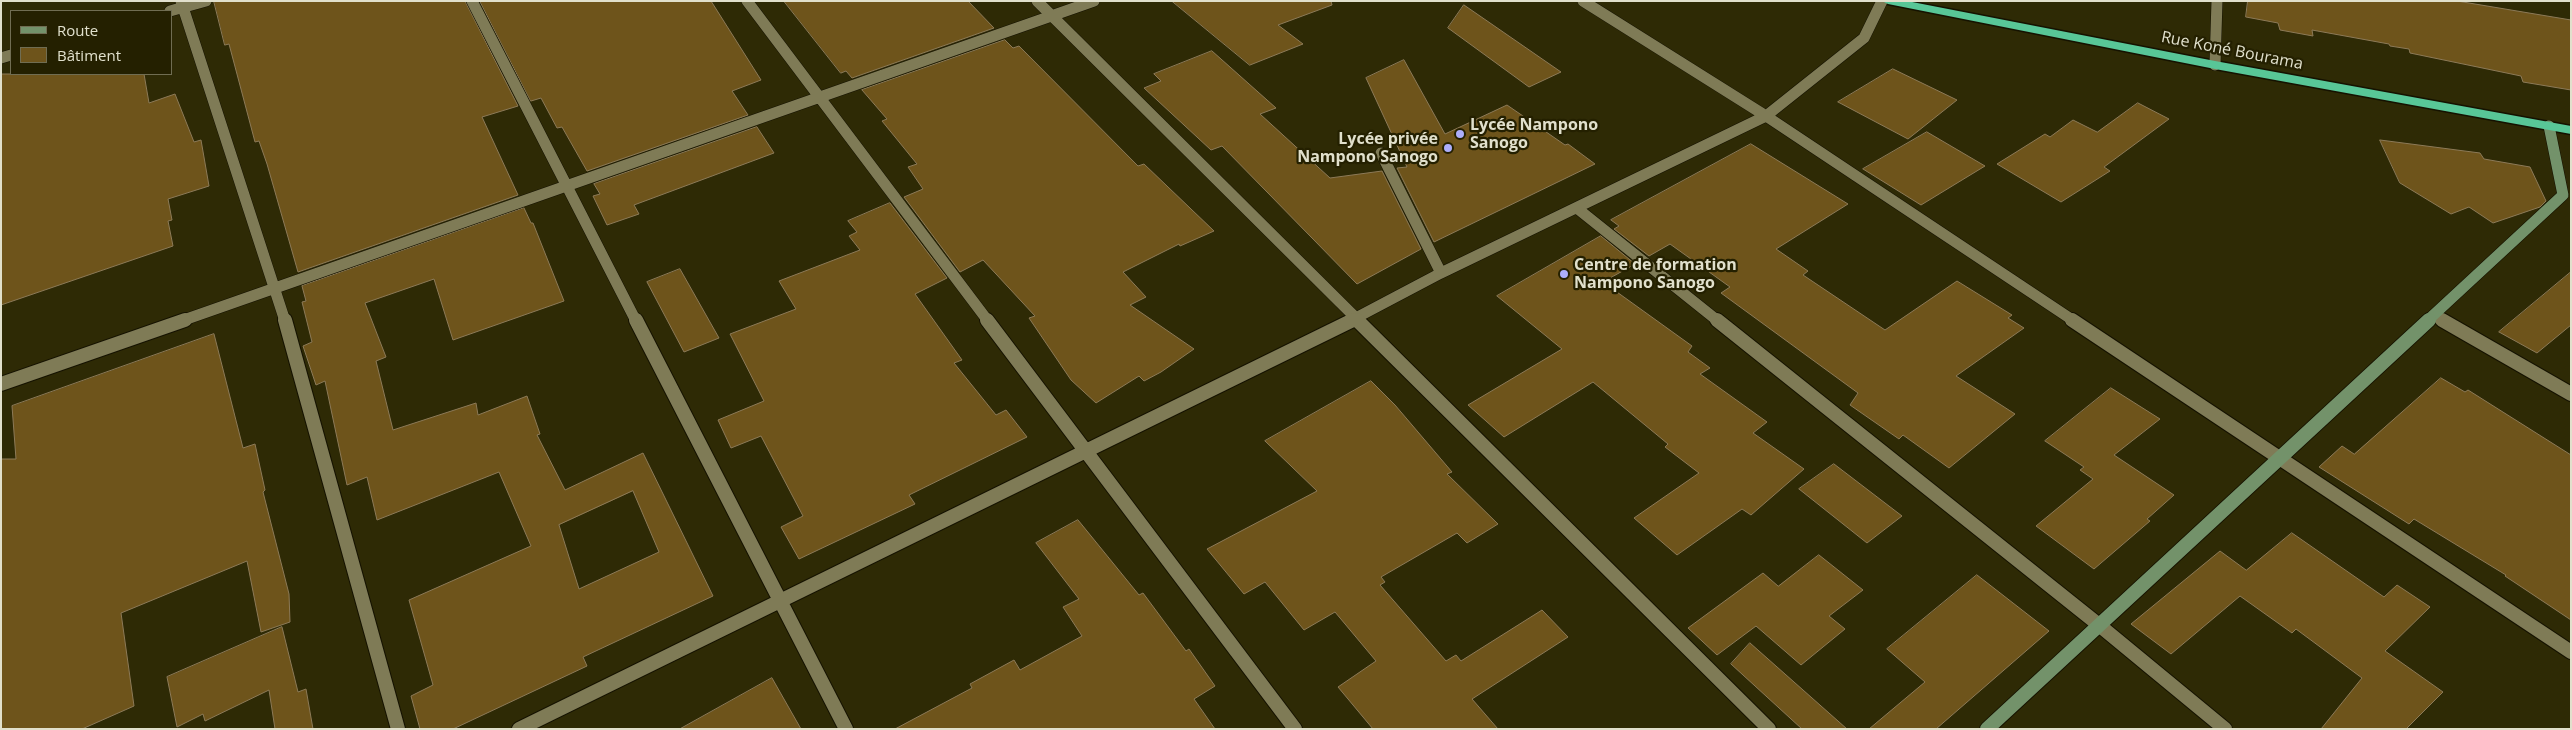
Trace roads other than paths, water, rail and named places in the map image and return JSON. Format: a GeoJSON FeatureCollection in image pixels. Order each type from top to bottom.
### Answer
{"type":"FeatureCollection","features":[{"type":"Feature","properties":{"kind":"highway","name":"Rue Koné Bourama"},"geometry":{"type":"LineString","coordinates":[[1888,1],[2216,65],[2571,130]]}},
{"type":"Feature","properties":{"kind":"street"},"geometry":{"type":"LineString","coordinates":[[206,1],[178,7],[276,288],[398,729]]}},
{"type":"Feature","properties":{"kind":"street"},"geometry":{"type":"LineString","coordinates":[[472,1],[846,729]]}},
{"type":"Feature","properties":{"kind":"street"},"geometry":{"type":"LineString","coordinates":[[747,1],[1295,729]]}},
{"type":"Feature","properties":{"kind":"street"},"geometry":{"type":"LineString","coordinates":[[1037,1],[1769,729]]}},
{"type":"Feature","properties":{"kind":"street"},"geometry":{"type":"LineString","coordinates":[[1,384],[1094,1]]}},
{"type":"Feature","properties":{"kind":"street"},"geometry":{"type":"LineString","coordinates":[[1583,1],[1766,116],[2278,459],[2571,652]]}},
{"type":"Feature","properties":{"kind":"street"},"geometry":{"type":"LineString","coordinates":[[519,729],[1356,318],[1441,273],[1766,116],[1864,38],[1882,1]]}},
{"type":"Feature","properties":{"kind":"street"},"geometry":{"type":"LineString","coordinates":[[2216,65],[2217,1]]}},
{"type":"Feature","properties":{"kind":"street"},"geometry":{"type":"LineString","coordinates":[[1988,729],[2434,315],[2567,197],[2549,126]]}},
{"type":"Feature","properties":{"kind":"street"},"geometry":{"type":"LineString","coordinates":[[1381,153],[1441,273]]}},
{"type":"Feature","properties":{"kind":"street"},"geometry":{"type":"LineString","coordinates":[[1578,208],[2099,625],[2225,729]]}},
{"type":"Feature","properties":{"kind":"street"},"geometry":{"type":"LineString","coordinates":[[2434,315],[2571,394]]}},
{"type":"Feature","properties":{"kind":"place","name":"Lycée Nampono Sanogo"},"geometry":{"type":"Point","coordinates":[1460,134]}},
{"type":"Feature","properties":{"kind":"place","name":"Lycée privée Nampono Sanogo"},"geometry":{"type":"Point","coordinates":[1448,148]}},
{"type":"Feature","properties":{"kind":"place","name":"Centre de formation Nampono Sanogo"},"geometry":{"type":"Point","coordinates":[1564,274]}}]}
